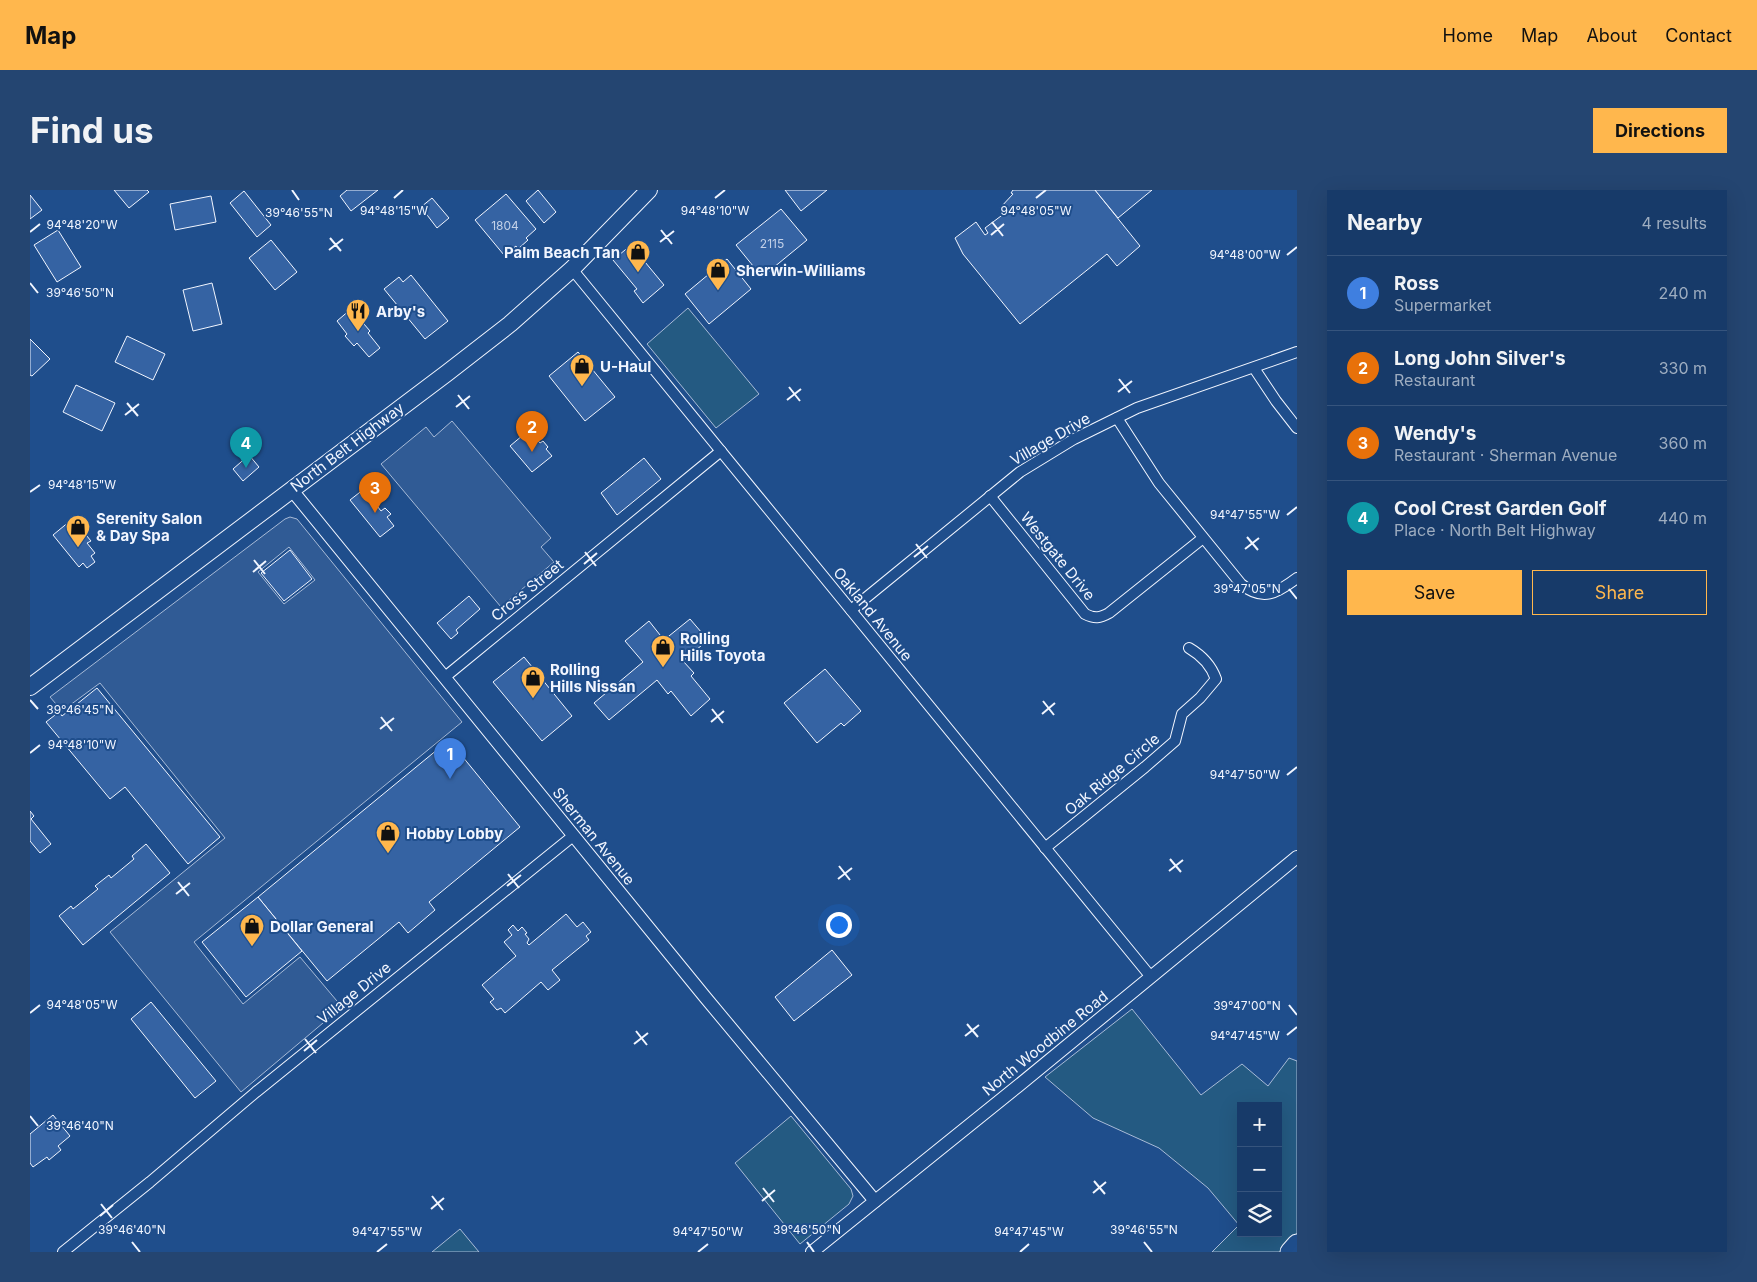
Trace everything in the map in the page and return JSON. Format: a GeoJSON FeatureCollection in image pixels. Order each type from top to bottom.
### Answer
{"type":"FeatureCollection","features":[{"type":"Feature","properties":{"kind":"highway"},"geometry":{"type":"LineString","coordinates":[[1290,1252],[1297,1244]]}},
{"type":"Feature","properties":{"kind":"main road","name":"North Belt Highway"},"geometry":{"type":"LineString","coordinates":[[30,687],[510,324],[572,269],[649,190]]}},
{"type":"Feature","properties":{"kind":"street","name":"Oakland Avenue"},"geometry":{"type":"LineString","coordinates":[[572,269],[1151,977]]}},
{"type":"Feature","properties":{"kind":"street","name":"Village Drive"},"geometry":{"type":"LineString","coordinates":[[851,610],[1033,463],[1074,439],[1137,408],[1297,352]]}},
{"type":"Feature","properties":{"kind":"street"},"geometry":{"type":"LineString","coordinates":[[1254,368],[1297,428]]}},
{"type":"Feature","properties":{"kind":"street"},"geometry":{"type":"LineString","coordinates":[[1117,418],[1159,483],[1241,584],[1250,591],[1264,595],[1275,592],[1297,578]]}},
{"type":"Feature","properties":{"kind":"street","name":"Cross Street"},"geometry":{"type":"LineString","coordinates":[[445,676],[720,450]]}},
{"type":"Feature","properties":{"kind":"street","name":"Sherman Avenue"},"geometry":{"type":"LineString","coordinates":[[292,490],[704,997],[875,1201]]}},
{"type":"Feature","properties":{"kind":"street","name":"Westgate Drive"},"geometry":{"type":"LineString","coordinates":[[990,496],[1085,614],[1093,618],[1110,613],[1203,538]]}},
{"type":"Feature","properties":{"kind":"street","name":"Oak Ridge Circle"},"geometry":{"type":"LineString","coordinates":[[1045,848],[1175,741],[1182,714],[1200,698],[1216,679],[1212,670],[1199,654],[1189,648]]}},
{"type":"Feature","properties":{"kind":"street","name":"Village Drive"},"geometry":{"type":"LineString","coordinates":[[64,1252],[256,1092],[573,836]]}},
{"type":"Feature","properties":{"kind":"street","name":"North Woodbine Road"},"geometry":{"type":"LineString","coordinates":[[812,1252],[1297,857]]}},
{"type":"Feature","properties":{"kind":"shaded area"},"geometry":{"type":"Polygon","coordinates":[[[688,308],[759,394],[716,428],[647,344],[688,308]]]}},
{"type":"Feature","properties":{"kind":"shaded area"},"geometry":{"type":"Polygon","coordinates":[[[452,421],[551,538],[541,547],[554,562],[501,607],[381,464],[426,427],[434,437],[452,421]]]}},
{"type":"Feature","properties":{"kind":"shaded area"},"geometry":{"type":"Polygon","coordinates":[[[290,517],[297,519],[462,722],[194,942],[243,1004],[300,957],[342,1007],[241,1092],[110,932],[225,838],[100,683],[62,711],[50,697],[290,517]],[[289,547],[258,572],[284,604],[315,580],[289,547]]]}},
{"type":"Feature","properties":{"kind":"shaded area"},"geometry":{"type":"Polygon","coordinates":[[[1132,1009],[1201,1095],[1242,1064],[1268,1086],[1289,1058],[1297,1061],[1297,1234],[1280,1252],[1212,1252],[1237,1227],[1237,1237],[1282,1237],[1282,1102],[1237,1102],[1237,1223],[1208,1188],[1159,1148],[1093,1118],[1045,1077],[1132,1009]]]}},
{"type":"Feature","properties":{"kind":"shaded area"},"geometry":{"type":"Polygon","coordinates":[[[791,1116],[851,1189],[853,1196],[849,1204],[800,1244],[735,1163],[791,1116]]]}},
{"type":"Feature","properties":{"kind":"shaded area"},"geometry":{"type":"Polygon","coordinates":[[[460,1229],[479,1252],[432,1252],[460,1229]]]}},
{"type":"Feature","properties":{"kind":"building"},"geometry":{"type":"Polygon","coordinates":[[[114,190],[147,190],[149,192],[129,208],[114,190]]]}},
{"type":"Feature","properties":{"kind":"building"},"geometry":{"type":"Polygon","coordinates":[[[347,190],[378,190],[351,211],[340,196],[347,190]]]}},
{"type":"Feature","properties":{"kind":"building"},"geometry":{"type":"Polygon","coordinates":[[[538,190],[556,212],[544,223],[526,201],[538,190]]]}},
{"type":"Feature","properties":{"kind":"building"},"geometry":{"type":"Polygon","coordinates":[[[785,190],[827,190],[801,211],[785,190]]]}},
{"type":"Feature","properties":{"kind":"building"},"geometry":{"type":"Polygon","coordinates":[[[1013,190],[1095,190],[1140,246],[1117,266],[1107,254],[1020,324],[963,254],[955,238],[976,222],[985,235],[988,233],[985,228],[1005,213],[1000,208],[1013,194],[1011,193],[1013,190]]]}},
{"type":"Feature","properties":{"kind":"building"},"geometry":{"type":"Polygon","coordinates":[[[1095,190],[1152,190],[1118,218],[1095,190]]]}},
{"type":"Feature","properties":{"kind":"building"},"geometry":{"type":"Polygon","coordinates":[[[244,191],[271,225],[257,237],[230,203],[244,191]]]}},
{"type":"Feature","properties":{"kind":"building"},"geometry":{"type":"Polygon","coordinates":[[[506,194],[536,229],[518,249],[516,246],[504,255],[475,220],[506,194]]]}},
{"type":"Feature","properties":{"kind":"building"},"geometry":{"type":"Polygon","coordinates":[[[30,195],[42,210],[30,219],[30,195]]]}},
{"type":"Feature","properties":{"kind":"building"},"geometry":{"type":"Polygon","coordinates":[[[211,196],[216,222],[175,230],[170,204],[211,196]]]}},
{"type":"Feature","properties":{"kind":"building"},"geometry":{"type":"Polygon","coordinates":[[[432,198],[449,218],[437,228],[421,207],[432,198]]]}},
{"type":"Feature","properties":{"kind":"building"},"geometry":{"type":"Polygon","coordinates":[[[781,209],[807,240],[762,277],[736,245],[781,209]]]}},
{"type":"Feature","properties":{"kind":"building"},"geometry":{"type":"Polygon","coordinates":[[[58,230],[81,267],[57,282],[34,245],[58,230]]]}},
{"type":"Feature","properties":{"kind":"building"},"geometry":{"type":"Polygon","coordinates":[[[271,240],[297,272],[275,290],[249,258],[271,240]]]}},
{"type":"Feature","properties":{"kind":"building","name":"Palm Beach Tan"},"geometry":{"type":"Polygon","coordinates":[[[631,245],[664,285],[643,303],[634,291],[637,289],[613,260],[631,245]]]}},
{"type":"Feature","properties":{"kind":"building","name":"Sherwin-Williams"},"geometry":{"type":"Polygon","coordinates":[[[727,259],[751,289],[709,324],[685,294],[727,259]]]}},
{"type":"Feature","properties":{"kind":"building"},"geometry":{"type":"Polygon","coordinates":[[[411,275],[448,321],[425,339],[384,289],[399,277],[403,282],[411,275]]]}},
{"type":"Feature","properties":{"kind":"building"},"geometry":{"type":"Polygon","coordinates":[[[212,283],[222,324],[193,331],[183,290],[212,283]]]}},
{"type":"Feature","properties":{"kind":"building","name":"Arby's"},"geometry":{"type":"Polygon","coordinates":[[[351,309],[370,331],[368,333],[380,348],[369,357],[357,343],[354,346],[345,336],[347,334],[337,321],[351,309]]]}},
{"type":"Feature","properties":{"kind":"building"},"geometry":{"type":"Polygon","coordinates":[[[127,336],[165,354],[153,380],[115,362],[127,336]]]}},
{"type":"Feature","properties":{"kind":"building"},"geometry":{"type":"Polygon","coordinates":[[[30,339],[50,359],[32,376],[30,375],[30,339]]]}},
{"type":"Feature","properties":{"kind":"building","name":"U-Haul"},"geometry":{"type":"Polygon","coordinates":[[[578,352],[615,397],[585,421],[549,376],[578,352]]]}},
{"type":"Feature","properties":{"kind":"building"},"geometry":{"type":"Polygon","coordinates":[[[76,385],[115,403],[102,431],[63,412],[76,385]]]}},
{"type":"Feature","properties":{"kind":"building"},"geometry":{"type":"Polygon","coordinates":[[[529,430],[540,443],[543,441],[548,447],[546,449],[552,456],[532,472],[510,446],[529,430]]]}},
{"type":"Feature","properties":{"kind":"building"},"geometry":{"type":"Polygon","coordinates":[[[249,455],[259,467],[243,481],[233,469],[249,455]]]}},
{"type":"Feature","properties":{"kind":"building"},"geometry":{"type":"Polygon","coordinates":[[[644,458],[661,479],[617,515],[601,493],[644,458]]]}},
{"type":"Feature","properties":{"kind":"building"},"geometry":{"type":"Polygon","coordinates":[[[364,489],[381,511],[385,508],[391,514],[387,517],[394,526],[380,537],[350,500],[364,489]]]}},
{"type":"Feature","properties":{"kind":"building","name":"Serenity Salon & Day Spa"},"geometry":{"type":"Polygon","coordinates":[[[70,521],[74,526],[77,524],[91,541],[87,543],[95,553],[91,556],[95,562],[87,568],[83,563],[79,567],[53,535],[70,521]]]}},
{"type":"Feature","properties":{"kind":"building"},"geometry":{"type":"Polygon","coordinates":[[[290,550],[312,579],[284,601],[261,573],[290,550]]]}},
{"type":"Feature","properties":{"kind":"building"},"geometry":{"type":"Polygon","coordinates":[[[469,596],[480,609],[456,630],[458,633],[451,639],[437,623],[469,596]]]}},
{"type":"Feature","properties":{"kind":"building","name":"Rolling Hills Toyota"},"geometry":{"type":"Polygon","coordinates":[[[690,619],[708,640],[683,661],[694,673],[691,676],[710,699],[691,716],[671,691],[668,694],[657,680],[609,720],[594,703],[643,662],[625,641],[649,621],[664,640],[690,619]]]}},
{"type":"Feature","properties":{"kind":"building","name":"Rolling Hills Nissan"},"geometry":{"type":"Polygon","coordinates":[[[524,657],[572,716],[542,741],[493,682],[524,657]]]}},
{"type":"Feature","properties":{"kind":"building"},"geometry":{"type":"Polygon","coordinates":[[[825,669],[861,711],[844,726],[841,723],[817,743],[784,703],[825,669]]]}},
{"type":"Feature","properties":{"kind":"building"},"geometry":{"type":"Polygon","coordinates":[[[97,688],[220,837],[188,864],[125,787],[110,799],[46,722],[59,712],[62,716],[97,688]]]}},
{"type":"Feature","properties":{"kind":"building"},"geometry":{"type":"Polygon","coordinates":[[[449,740],[520,827],[429,902],[435,910],[408,933],[399,922],[327,981],[258,897],[449,740]]]}},
{"type":"Feature","properties":{"kind":"building"},"geometry":{"type":"Polygon","coordinates":[[[30,811],[34,816],[31,819],[51,844],[40,853],[30,841],[30,811]]]}},
{"type":"Feature","properties":{"kind":"building"},"geometry":{"type":"Polygon","coordinates":[[[146,844],[170,873],[83,945],[59,916],[71,906],[73,909],[98,889],[95,886],[109,875],[111,878],[134,859],[132,856],[146,844]]]}},
{"type":"Feature","properties":{"kind":"building","name":"Dollar General"},"geometry":{"type":"Polygon","coordinates":[[[258,897],[302,951],[246,997],[202,942],[258,897]]]}},
{"type":"Feature","properties":{"kind":"building"},"geometry":{"type":"Polygon","coordinates":[[[566,914],[577,927],[583,922],[591,932],[586,936],[589,940],[552,970],[560,980],[548,990],[541,982],[505,1013],[501,1008],[497,1010],[490,1002],[494,999],[482,985],[516,956],[504,942],[512,935],[508,930],[513,925],[518,931],[522,927],[527,933],[525,934],[529,939],[527,943],[529,945],[566,914]]]}},
{"type":"Feature","properties":{"kind":"building"},"geometry":{"type":"Polygon","coordinates":[[[832,950],[852,975],[794,1021],[775,997],[832,950]]]}},
{"type":"Feature","properties":{"kind":"building"},"geometry":{"type":"Polygon","coordinates":[[[151,1002],[216,1081],[195,1098],[131,1019],[151,1002]]]}},
{"type":"Feature","properties":{"kind":"building"},"geometry":{"type":"Polygon","coordinates":[[[53,1115],[70,1136],[58,1146],[61,1150],[49,1160],[47,1157],[33,1167],[30,1163],[30,1134],[53,1115]]]}},
{"type":"Feature","properties":{"kind":"place","name":"Palm Beach Tan"},"geometry":{"type":"Point","coordinates":[638,273]}},
{"type":"Feature","properties":{"kind":"place","name":"Sherwin-Williams"},"geometry":{"type":"Point","coordinates":[718,291]}},
{"type":"Feature","properties":{"kind":"place","name":"Arby's"},"geometry":{"type":"Point","coordinates":[358,332]}},
{"type":"Feature","properties":{"kind":"place","name":"U-Haul"},"geometry":{"type":"Point","coordinates":[582,387]}},
{"type":"Feature","properties":{"kind":"place","name":"Long John Silver's"},"geometry":{"type":"Point","coordinates":[532,452]}},
{"type":"Feature","properties":{"kind":"place","name":"Cool Crest Garden Golf"},"geometry":{"type":"Point","coordinates":[246,468]}},
{"type":"Feature","properties":{"kind":"place","name":"Wendy's"},"geometry":{"type":"Point","coordinates":[375,513]}},
{"type":"Feature","properties":{"kind":"place","name":"Serenity Salon & Day Spa"},"geometry":{"type":"Point","coordinates":[78,548]}},
{"type":"Feature","properties":{"kind":"place","name":"Rolling Hills Toyota"},"geometry":{"type":"Point","coordinates":[663,668]}},
{"type":"Feature","properties":{"kind":"place","name":"Rolling Hills Nissan"},"geometry":{"type":"Point","coordinates":[533,699]}},
{"type":"Feature","properties":{"kind":"place","name":"Ross"},"geometry":{"type":"Point","coordinates":[450,779]}},
{"type":"Feature","properties":{"kind":"place","name":"Hobby Lobby"},"geometry":{"type":"Point","coordinates":[388,854]}},
{"type":"Feature","properties":{"kind":"place","name":"Dollar General"},"geometry":{"type":"Point","coordinates":[252,947]}}]}
